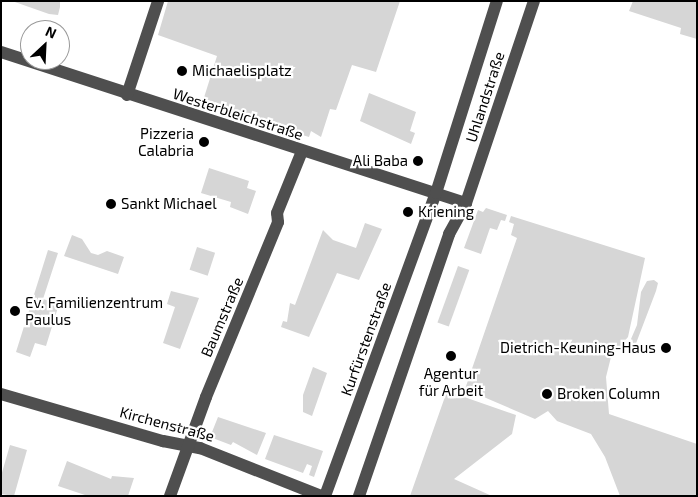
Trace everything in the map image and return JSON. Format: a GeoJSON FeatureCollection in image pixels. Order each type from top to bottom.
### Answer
{"type":"FeatureCollection","features":[{"type":"Feature","properties":{"kind":"street"},"geometry":{"type":"LineString","coordinates":[[128,95],[158,1]]}},
{"type":"Feature","properties":{"kind":"street","name":"Uhlandstraße"},"geometry":{"type":"LineString","coordinates":[[436,194],[497,1]]}},
{"type":"Feature","properties":{"kind":"street","name":"Uhlandstraße"},"geometry":{"type":"LineString","coordinates":[[466,203],[534,1]]}},
{"type":"Feature","properties":{"kind":"street","name":"Westerbleichstraße"},"geometry":{"type":"LineString","coordinates":[[1,52],[302,152],[466,203]]}},
{"type":"Feature","properties":{"kind":"street","name":"Baumstraße"},"geometry":{"type":"LineString","coordinates":[[170,496],[278,222],[277,213],[302,152]]}},
{"type":"Feature","properties":{"kind":"street","name":"Kurfürstenstraße"},"geometry":{"type":"LineString","coordinates":[[325,496],[436,194]]}},
{"type":"Feature","properties":{"kind":"street"},"geometry":{"type":"LineString","coordinates":[[358,496],[449,234],[466,203]]}},
{"type":"Feature","properties":{"kind":"street","name":"Kirchenstraße"},"geometry":{"type":"LineString","coordinates":[[1,394],[189,446],[322,496]]}},
{"type":"Feature","properties":{"kind":"shaded area"},"geometry":{"type":"Polygon","coordinates":[[[12,1],[60,1],[60,7],[58,15],[49,14],[12,1]]]}},
{"type":"Feature","properties":{"kind":"shaded area"},"geometry":{"type":"Polygon","coordinates":[[[168,1],[400,1],[376,72],[352,65],[336,110],[330,109],[321,137],[311,131],[309,137],[202,104],[217,56],[158,35],[168,1]]]}},
{"type":"Feature","properties":{"kind":"shaded area"},"geometry":{"type":"Polygon","coordinates":[[[633,1],[697,1],[697,39],[680,34],[681,28],[629,11],[633,1]]]}},
{"type":"Feature","properties":{"kind":"shaded area"},"geometry":{"type":"Polygon","coordinates":[[[369,93],[416,112],[410,131],[415,133],[411,144],[360,121],[369,93]]]}},
{"type":"Feature","properties":{"kind":"shaded area"},"geometry":{"type":"Polygon","coordinates":[[[209,168],[249,181],[247,188],[256,191],[248,214],[230,207],[231,202],[201,193],[209,168]]]}},
{"type":"Feature","properties":{"kind":"shaded area"},"geometry":{"type":"Polygon","coordinates":[[[486,208],[507,215],[505,221],[501,220],[497,230],[490,228],[481,254],[464,248],[478,210],[483,212],[486,208]]]}},
{"type":"Feature","properties":{"kind":"shaded area"},"geometry":{"type":"Polygon","coordinates":[[[511,216],[645,258],[628,337],[611,357],[606,377],[609,414],[697,444],[697,496],[620,496],[605,457],[591,434],[557,421],[548,411],[535,419],[465,389],[517,238],[511,235],[514,224],[509,222],[511,216]]]}},
{"type":"Feature","properties":{"kind":"shaded area"},"geometry":{"type":"Polygon","coordinates":[[[365,223],[382,229],[359,280],[337,273],[309,337],[281,327],[283,321],[287,322],[290,303],[295,305],[323,230],[333,240],[356,248],[365,223]]]}},
{"type":"Feature","properties":{"kind":"shaded area"},"geometry":{"type":"Polygon","coordinates":[[[72,235],[82,239],[91,253],[98,255],[107,251],[124,257],[118,274],[64,256],[72,235]]]}},
{"type":"Feature","properties":{"kind":"shaded area"},"geometry":{"type":"Polygon","coordinates":[[[197,247],[215,253],[208,276],[190,270],[197,247]]]}},
{"type":"Feature","properties":{"kind":"shaded area"},"geometry":{"type":"Polygon","coordinates":[[[48,250],[58,253],[43,299],[59,304],[46,346],[35,343],[30,357],[16,352],[48,250]]]}},
{"type":"Feature","properties":{"kind":"shaded area"},"geometry":{"type":"Polygon","coordinates":[[[458,266],[469,270],[449,326],[437,322],[458,266]]]}},
{"type":"Feature","properties":{"kind":"shaded area"},"geometry":{"type":"Polygon","coordinates":[[[654,280],[658,283],[656,291],[635,346],[631,339],[637,325],[641,292],[647,281],[654,280]]]}},
{"type":"Feature","properties":{"kind":"shaded area"},"geometry":{"type":"Polygon","coordinates":[[[171,291],[199,298],[180,349],[163,343],[175,307],[167,304],[171,291]]]}},
{"type":"Feature","properties":{"kind":"shaded area"},"geometry":{"type":"Polygon","coordinates":[[[313,367],[327,373],[312,416],[303,412],[303,395],[313,367]]]}},
{"type":"Feature","properties":{"kind":"shaded area"},"geometry":{"type":"Polygon","coordinates":[[[447,391],[516,415],[512,434],[454,479],[492,496],[410,496],[447,391]]]}},
{"type":"Feature","properties":{"kind":"shaded area"},"geometry":{"type":"Polygon","coordinates":[[[218,417],[266,433],[257,455],[233,442],[231,445],[210,437],[218,417]]]}},
{"type":"Feature","properties":{"kind":"shaded area"},"geometry":{"type":"Polygon","coordinates":[[[274,435],[323,451],[314,477],[309,475],[312,466],[307,464],[303,473],[265,459],[274,435]]]}},
{"type":"Feature","properties":{"kind":"shaded area"},"geometry":{"type":"Polygon","coordinates":[[[10,445],[27,450],[14,496],[1,494],[1,476],[10,445]]]}},
{"type":"Feature","properties":{"kind":"shaded area"},"geometry":{"type":"Polygon","coordinates":[[[67,461],[111,479],[112,476],[134,478],[128,496],[88,496],[58,486],[67,461]]]}},
{"type":"Feature","properties":{"kind":"place","name":"Michaelisplatz"},"geometry":{"type":"Point","coordinates":[182,71]}},
{"type":"Feature","properties":{"kind":"place","name":"Pizzeria Calabria"},"geometry":{"type":"Point","coordinates":[204,142]}},
{"type":"Feature","properties":{"kind":"place","name":"Ali Baba"},"geometry":{"type":"Point","coordinates":[418,161]}},
{"type":"Feature","properties":{"kind":"place","name":"Sankt Michael"},"geometry":{"type":"Point","coordinates":[111,204]}},
{"type":"Feature","properties":{"kind":"place","name":"Kriening"},"geometry":{"type":"Point","coordinates":[408,212]}},
{"type":"Feature","properties":{"kind":"place","name":"Ev. Familienzentrum Paulus"},"geometry":{"type":"Point","coordinates":[15,311]}},
{"type":"Feature","properties":{"kind":"place","name":"Dietrich-Keuning-Haus"},"geometry":{"type":"Point","coordinates":[666,348]}},
{"type":"Feature","properties":{"kind":"place","name":"Agentur für Arbeit"},"geometry":{"type":"Point","coordinates":[451,356]}},
{"type":"Feature","properties":{"kind":"place","name":"Broken Column"},"geometry":{"type":"Point","coordinates":[547,394]}}]}
